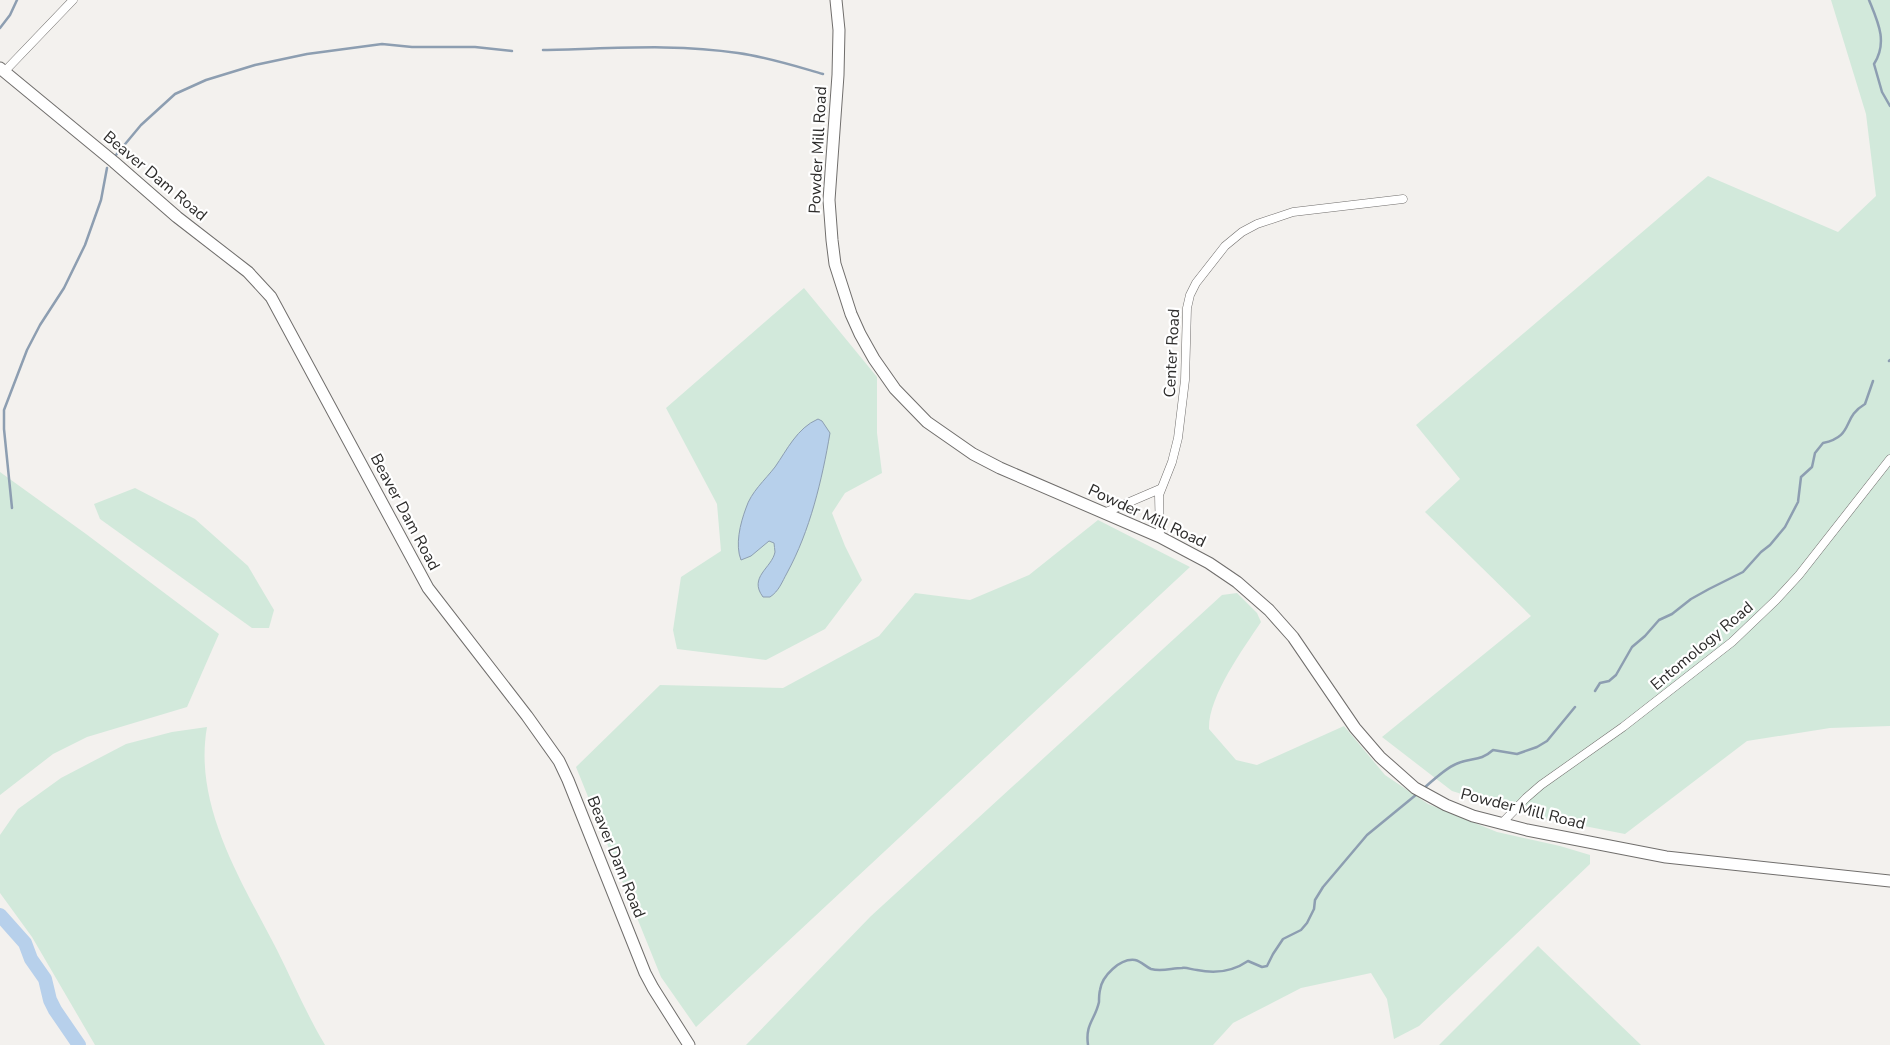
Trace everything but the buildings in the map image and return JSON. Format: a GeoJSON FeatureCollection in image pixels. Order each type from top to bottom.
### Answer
{"type":"FeatureCollection","features":[{"type":"Feature","properties":{"kind":"main road","name":"Powder Mill Road"},"geometry":{"type":"LineString","coordinates":[[836,0],[839,30],[838,75],[829,200],[832,240],[841,284],[860,334],[874,359],[895,389],[916,413],[942,434],[973,454],[1000,468],[1189,551],[1250,592],[1269,610],[1298,644],[1368,745],[1394,771],[1415,788],[1459,811],[1502,823],[1666,857],[1890,881]]}},
{"type":"Feature","properties":{"kind":"main road","name":"Beaver Dam Road"},"geometry":{"type":"LineString","coordinates":[[2,70],[114,162],[177,217],[248,272],[272,297],[428,588],[527,716],[559,761],[645,973],[658,997],[690,1045]]}},
{"type":"Feature","properties":{"kind":"street"},"geometry":{"type":"LineString","coordinates":[[2,70],[73,0]]}},
{"type":"Feature","properties":{"kind":"street","name":"Center Road"},"geometry":{"type":"LineString","coordinates":[[1160,537],[1160,490],[1172,462],[1181,418],[1185,380],[1187,308],[1190,295],[1210,263],[1225,246],[1238,236],[1257,224],[1273,218],[1293,212],[1403,199]]}},
{"type":"Feature","properties":{"kind":"street","name":"Entomology Road"},"geometry":{"type":"LineString","coordinates":[[1502,823],[1541,785],[1653,704],[1732,642],[1799,576],[1890,459]]}},
{"type":"Feature","properties":{"kind":"street"},"geometry":{"type":"LineString","coordinates":[[1104,513],[1160,490]]}},
{"type":"Feature","properties":{"kind":"green space"},"geometry":{"type":"Polygon","coordinates":[[[1831,0],[1890,0],[1890,726],[1830,728],[1747,741],[1625,834],[1533,816],[1452,791],[1382,737],[1531,616],[1425,512],[1460,479],[1416,425],[1708,176],[1838,232],[1876,196],[1866,114],[1831,0]]]}},
{"type":"Feature","properties":{"kind":"green space"},"geometry":{"type":"Polygon","coordinates":[[[804,288],[877,377],[877,433],[882,473],[845,493],[832,513],[845,546],[862,580],[825,629],[766,660],[677,649],[673,630],[681,577],[721,551],[717,504],[666,408],[804,288]]]}},
{"type":"Feature","properties":{"kind":"green space"},"geometry":{"type":"Polygon","coordinates":[[[0,472],[219,634],[187,707],[87,737],[53,754],[0,795],[0,472]]]}},
{"type":"Feature","properties":{"kind":"green space"},"geometry":{"type":"Polygon","coordinates":[[[135,488],[195,519],[248,566],[274,610],[269,628],[252,628],[100,519],[94,504],[135,488]]]}},
{"type":"Feature","properties":{"kind":"green space"},"geometry":{"type":"Polygon","coordinates":[[[1098,520],[1190,567],[696,1027],[661,977],[576,767],[660,685],[783,688],[879,636],[915,593],[970,600],[1029,575],[1098,520]]]}},
{"type":"Feature","properties":{"kind":"green space"},"geometry":{"type":"Polygon","coordinates":[[[1237,593],[1257,613],[1261,622],[1236,659],[1220,688],[1210,716],[1209,729],[1236,760],[1257,765],[1344,726],[1385,775],[1428,804],[1497,832],[1560,846],[1590,855],[1590,864],[1419,1026],[1394,1039],[1387,999],[1371,973],[1301,988],[1233,1023],[1213,1045],[746,1045],[871,916],[1222,595],[1237,593]]]}},
{"type":"Feature","properties":{"kind":"green space"},"geometry":{"type":"Polygon","coordinates":[[[207,727],[205,756],[207,786],[224,843],[249,898],[325,1045],[95,1045],[32,937],[0,893],[0,835],[18,809],[61,778],[126,744],[172,732],[207,727]]]}},
{"type":"Feature","properties":{"kind":"green space"},"geometry":{"type":"Polygon","coordinates":[[[1538,946],[1641,1045],[1439,1045],[1538,946]]]}},
{"type":"Feature","properties":{"kind":"water"},"geometry":{"type":"Polygon","coordinates":[[[818,419],[822,421],[830,433],[809,523],[782,583],[770,597],[763,597],[759,590],[759,578],[773,558],[775,552],[774,543],[769,541],[751,556],[741,560],[738,541],[744,514],[751,497],[775,467],[793,440],[804,428],[818,419]]]}},
{"type":"Feature","properties":{"kind":"waterway"},"geometry":{"type":"LineString","coordinates":[[0,28],[10,15],[17,0]]}},
{"type":"Feature","properties":{"kind":"waterway"},"geometry":{"type":"LineString","coordinates":[[1869,0],[1878,24],[1881,40],[1878,56],[1874,64],[1882,92],[1890,106]]}},
{"type":"Feature","properties":{"kind":"waterway"},"geometry":{"type":"LineString","coordinates":[[116,155],[141,125],[175,94],[206,80],[255,65],[307,54],[382,44],[412,47],[475,47],[512,51]]}},
{"type":"Feature","properties":{"kind":"waterway"},"geometry":{"type":"LineString","coordinates":[[543,50],[640,47],[714,50],[760,57],[823,74]]}},
{"type":"Feature","properties":{"kind":"waterway"},"geometry":{"type":"LineString","coordinates":[[12,508],[4,429],[4,410],[27,350],[40,325],[64,288],[85,245],[101,200],[107,168]]}},
{"type":"Feature","properties":{"kind":"waterway"},"geometry":{"type":"LineString","coordinates":[[1595,691],[1600,683],[1609,681],[1616,675],[1632,647],[1659,620],[1672,614],[1691,599],[1743,572],[1770,545],[1785,527],[1798,502],[1801,477],[1812,467],[1815,453],[1823,443],[1840,436],[1853,415],[1865,404],[1873,381]]}},
{"type":"Feature","properties":{"kind":"waterway"},"geometry":{"type":"LineString","coordinates":[[1423,789],[1452,766],[1480,758],[1493,750],[1517,754],[1537,747],[1547,741],[1575,707]]}},
{"type":"Feature","properties":{"kind":"waterway"},"geometry":{"type":"LineString","coordinates":[[1088,1045],[1088,1032],[1099,1002],[1101,985],[1108,974],[1123,962],[1135,960],[1155,970],[1184,968],[1211,972],[1230,970],[1248,961],[1262,967],[1267,966],[1283,939],[1301,930],[1307,923],[1314,909],[1315,900],[1323,887],[1367,835],[1417,794]]}},
{"type":"Feature","properties":{"kind":"waterway"},"geometry":{"type":"LineString","coordinates":[[0,915],[25,943],[31,959],[45,979],[50,1000],[55,1010],[79,1045]]}}]}
